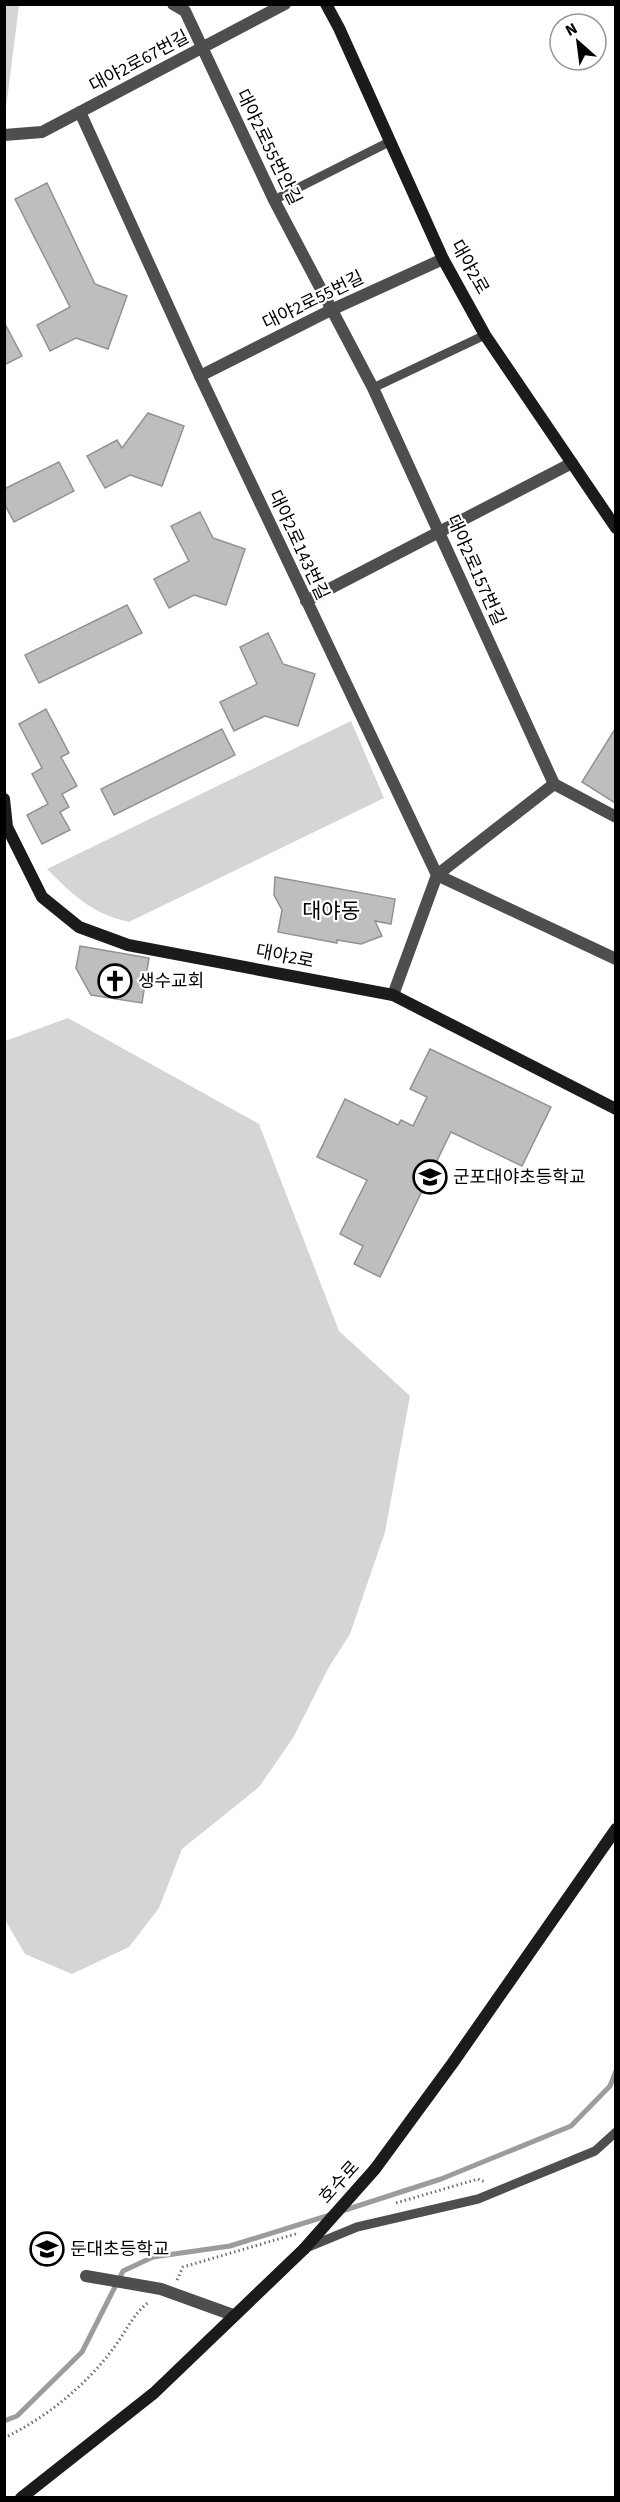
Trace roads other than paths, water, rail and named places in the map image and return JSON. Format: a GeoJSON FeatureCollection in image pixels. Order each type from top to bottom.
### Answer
{"type":"FeatureCollection","features":[{"type":"Feature","properties":{"kind":"street","name":"대야2로55번안길"},"geometry":{"type":"LineString","coordinates":[[173,4],[185,11],[274,200],[331,310]]}},
{"type":"Feature","properties":{"kind":"street","name":"대야2로67번길"},"geometry":{"type":"LineString","coordinates":[[4,135],[42,132],[285,4]]}},
{"type":"Feature","properties":{"kind":"street","name":"대야2로"},"geometry":{"type":"LineString","coordinates":[[326,4],[339,28],[443,259],[485,335],[615,528]]}},
{"type":"Feature","properties":{"kind":"street","name":"대야2로143번길"},"geometry":{"type":"LineString","coordinates":[[81,112],[200,376],[437,875]]}},
{"type":"Feature","properties":{"kind":"street","name":"대야2로55번길"},"geometry":{"type":"LineString","coordinates":[[200,376],[331,310],[443,259]]}},
{"type":"Feature","properties":{"kind":"street","name":"대야2로157번길"},"geometry":{"type":"LineString","coordinates":[[331,310],[373,388],[554,784]]}},
{"type":"Feature","properties":{"kind":"street"},"geometry":{"type":"LineString","coordinates":[[306,601],[572,463]]}},
{"type":"Feature","properties":{"kind":"street"},"geometry":{"type":"LineString","coordinates":[[393,995],[437,875],[554,784],[615,817]]}},
{"type":"Feature","properties":{"kind":"street","name":"대야2로"},"geometry":{"type":"LineString","coordinates":[[4,799],[7,827],[42,897],[79,927],[128,945],[393,995],[615,1109]]}},
{"type":"Feature","properties":{"kind":"street"},"geometry":{"type":"LineString","coordinates":[[437,875],[615,958]]}},
{"type":"Feature","properties":{"kind":"street","name":"호수로"},"geometry":{"type":"LineString","coordinates":[[21,2498],[154,2393],[304,2249],[375,2169],[459,2055],[615,1829]]}},
{"type":"Feature","properties":{"kind":"street"},"geometry":{"type":"LineString","coordinates":[[86,2276],[163,2289],[233,2315]]}},
{"type":"Feature","properties":{"kind":"lane"},"geometry":{"type":"LineString","coordinates":[[274,200],[389,142]]}},
{"type":"Feature","properties":{"kind":"lane"},"geometry":{"type":"LineString","coordinates":[[373,388],[485,335]]}},
{"type":"Feature","properties":{"kind":"lane"},"geometry":{"type":"LineString","coordinates":[[304,2249],[357,2227],[478,2199],[595,2151],[615,2132]]}},
{"type":"Feature","properties":{"kind":"waterway"},"geometry":{"type":"LineString","coordinates":[[342,2211],[441,2179],[571,2126],[610,2086],[616,2071]]}},
{"type":"Feature","properties":{"kind":"waterway"},"geometry":{"type":"LineString","coordinates":[[4,2421],[17,2416],[82,2352],[123,2271],[153,2257],[230,2246],[330,2215]]}},
{"type":"Feature","properties":{"kind":"place","name":"생수교회"},"geometry":{"type":"Point","coordinates":[115,981]}},
{"type":"Feature","properties":{"kind":"place","name":"군포대야초등학교"},"geometry":{"type":"Point","coordinates":[430,1177]}},
{"type":"Feature","properties":{"kind":"place","name":"둔대초등학교"},"geometry":{"type":"Point","coordinates":[47,2249]}},
{"type":"Feature","properties":{"kind":"district","name":"대야동"},"geometry":{"type":"Point","coordinates":[331,911]}}]}
